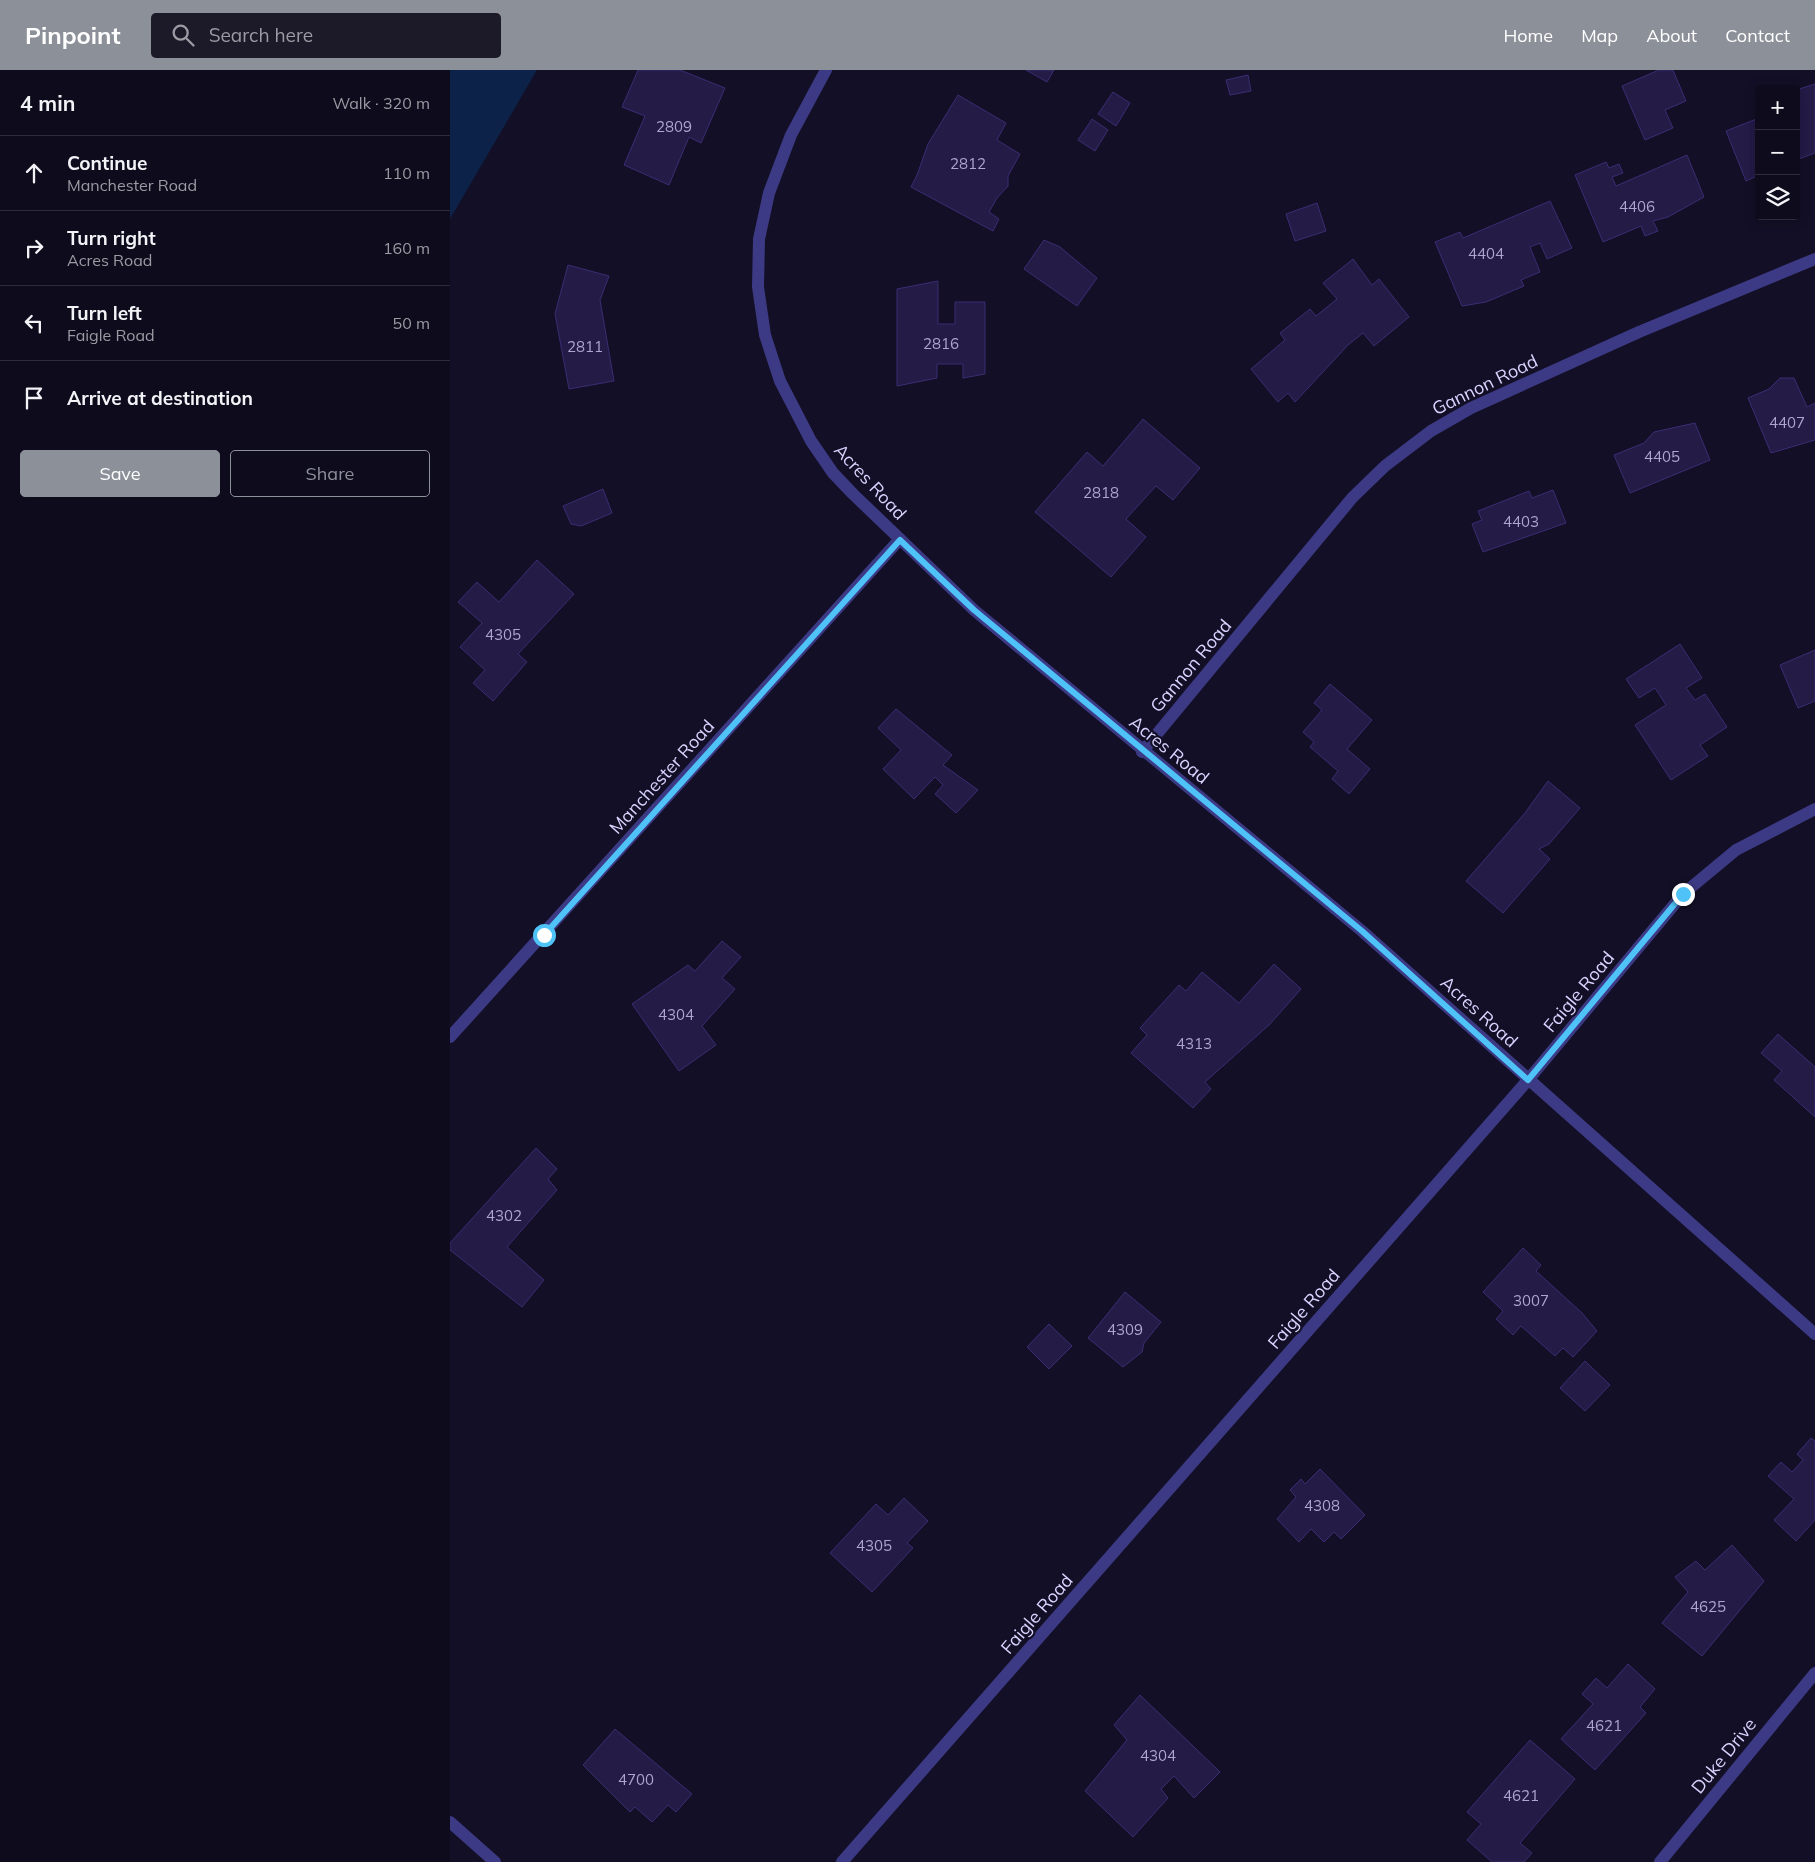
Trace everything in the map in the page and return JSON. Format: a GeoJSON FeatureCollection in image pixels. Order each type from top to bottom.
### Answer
{"type":"FeatureCollection","features":[{"type":"Feature","properties":{"kind":"street","name":"Acres Road"},"geometry":{"type":"LineString","coordinates":[[826,70],[791,135],[767,202],[759,238],[758,287],[765,335],[780,381],[811,441],[834,473],[852,494],[974,610],[1142,752],[1362,931],[1815,1334]]}},
{"type":"Feature","properties":{"kind":"street","name":"Gannon Road"},"geometry":{"type":"LineString","coordinates":[[1142,752],[1352,498],[1385,466],[1431,431],[1471,408],[1639,332],[1815,259]]}},
{"type":"Feature","properties":{"kind":"street","name":"Manchester Road"},"geometry":{"type":"LineString","coordinates":[[450,1037],[900,540]]}},
{"type":"Feature","properties":{"kind":"street","name":"Faigle Road"},"geometry":{"type":"LineString","coordinates":[[842,1862],[1528,1080],[1683,894],[1736,850],[1815,810]]}},
{"type":"Feature","properties":{"kind":"street","name":"Duke Drive"},"geometry":{"type":"LineString","coordinates":[[1660,1862],[1815,1673]]}},
{"type":"Feature","properties":{"kind":"street"},"geometry":{"type":"LineString","coordinates":[[450,1822],[495,1862]]}},
{"type":"Feature","properties":{"kind":"water"},"geometry":{"type":"Polygon","coordinates":[[[450,70],[537,70],[450,219],[450,70]]]}},
{"type":"Feature","properties":{"kind":"building"},"geometry":{"type":"Polygon","coordinates":[[[638,70],[680,70],[725,88],[701,143],[689,137],[669,185],[624,165],[645,116],[622,107],[638,70]]]}},
{"type":"Feature","properties":{"kind":"building"},"geometry":{"type":"Polygon","coordinates":[[[1026,70],[1054,70],[1047,82],[1026,70]]]}},
{"type":"Feature","properties":{"kind":"building"},"geometry":{"type":"Polygon","coordinates":[[[1659,70],[1673,70],[1686,101],[1665,110],[1673,128],[1645,140],[1622,86],[1659,70]]]}},
{"type":"Feature","properties":{"kind":"building"},"geometry":{"type":"Polygon","coordinates":[[[1248,75],[1251,91],[1230,95],[1226,80],[1248,75]]]}},
{"type":"Feature","properties":{"kind":"building"},"geometry":{"type":"Polygon","coordinates":[[[1815,84],[1815,153],[1800,159],[1800,130],[1800,89],[1815,84]]]}},
{"type":"Feature","properties":{"kind":"building"},"geometry":{"type":"Polygon","coordinates":[[[1113,92],[1130,103],[1116,126],[1098,114],[1113,92]]]}},
{"type":"Feature","properties":{"kind":"building"},"geometry":{"type":"Polygon","coordinates":[[[958,95],[1006,123],[997,140],[1020,154],[1008,176],[1008,186],[997,198],[989,212],[999,219],[993,231],[911,187],[928,144],[958,95]]]}},
{"type":"Feature","properties":{"kind":"building"},"geometry":{"type":"Polygon","coordinates":[[[1092,119],[1108,130],[1095,151],[1078,140],[1092,119]]]}},
{"type":"Feature","properties":{"kind":"building"},"geometry":{"type":"Polygon","coordinates":[[[1755,120],[1755,177],[1746,181],[1726,131],[1755,120]]]}},
{"type":"Feature","properties":{"kind":"building"},"geometry":{"type":"Polygon","coordinates":[[[1687,155],[1704,197],[1668,217],[1653,221],[1658,231],[1645,236],[1641,226],[1603,242],[1575,175],[1606,162],[1609,168],[1619,164],[1623,173],[1612,177],[1616,186],[1687,155]]]}},
{"type":"Feature","properties":{"kind":"building"},"geometry":{"type":"Polygon","coordinates":[[[1550,201],[1572,248],[1547,259],[1540,243],[1530,247],[1540,272],[1521,280],[1524,286],[1486,302],[1462,306],[1435,242],[1460,232],[1463,238],[1550,201]]]}},
{"type":"Feature","properties":{"kind":"building"},"geometry":{"type":"Polygon","coordinates":[[[1317,203],[1326,231],[1295,241],[1286,214],[1317,203]]]}},
{"type":"Feature","properties":{"kind":"building"},"geometry":{"type":"Polygon","coordinates":[[[1044,240],[1060,247],[1097,278],[1077,306],[1024,269],[1044,240]]]}},
{"type":"Feature","properties":{"kind":"building"},"geometry":{"type":"Polygon","coordinates":[[[1353,259],[1372,285],[1379,279],[1409,317],[1374,346],[1363,333],[1348,345],[1295,402],[1288,393],[1278,402],[1251,369],[1285,340],[1280,333],[1310,309],[1316,316],[1337,299],[1323,283],[1353,259]]]}},
{"type":"Feature","properties":{"kind":"building"},"geometry":{"type":"Polygon","coordinates":[[[568,265],[609,276],[600,300],[614,381],[569,389],[555,314],[568,265]]]}},
{"type":"Feature","properties":{"kind":"building"},"geometry":{"type":"Polygon","coordinates":[[[938,281],[938,324],[955,324],[955,302],[985,302],[985,374],[963,378],[963,364],[937,364],[937,378],[897,386],[897,289],[938,281]]]}},
{"type":"Feature","properties":{"kind":"building"},"geometry":{"type":"Polygon","coordinates":[[[1780,378],[1794,378],[1807,407],[1815,403],[1815,440],[1771,453],[1748,398],[1769,389],[1780,378]]]}},
{"type":"Feature","properties":{"kind":"building"},"geometry":{"type":"Polygon","coordinates":[[[1143,419],[1200,468],[1173,500],[1156,486],[1126,519],[1146,537],[1111,577],[1035,512],[1087,452],[1103,466],[1143,419]]]}},
{"type":"Feature","properties":{"kind":"building"},"geometry":{"type":"Polygon","coordinates":[[[1695,423],[1710,460],[1630,493],[1614,455],[1644,443],[1654,432],[1695,423]]]}},
{"type":"Feature","properties":{"kind":"building"},"geometry":{"type":"Polygon","coordinates":[[[603,489],[612,513],[581,526],[571,524],[563,506],[603,489]]]}},
{"type":"Feature","properties":{"kind":"building"},"geometry":{"type":"Polygon","coordinates":[[[1553,490],[1566,523],[1483,552],[1472,524],[1482,520],[1478,511],[1529,491],[1532,498],[1553,490]]]}},
{"type":"Feature","properties":{"kind":"building"},"geometry":{"type":"Polygon","coordinates":[[[537,560],[574,594],[518,654],[527,662],[493,701],[473,683],[485,670],[460,647],[482,623],[458,602],[477,582],[499,602],[537,560]]]}},
{"type":"Feature","properties":{"kind":"building"},"geometry":{"type":"Polygon","coordinates":[[[1680,644],[1702,678],[1686,688],[1695,700],[1705,694],[1727,727],[1700,745],[1708,756],[1671,780],[1635,725],[1666,705],[1655,688],[1639,698],[1626,679],[1680,644]]]}},
{"type":"Feature","properties":{"kind":"building"},"geometry":{"type":"Polygon","coordinates":[[[1815,650],[1815,701],[1798,708],[1780,665],[1815,650]]]}},
{"type":"Feature","properties":{"kind":"building"},"geometry":{"type":"Polygon","coordinates":[[[1330,684],[1372,720],[1347,749],[1370,769],[1349,794],[1332,779],[1338,771],[1310,747],[1314,742],[1303,732],[1322,710],[1314,703],[1330,684]]]}},
{"type":"Feature","properties":{"kind":"building"},"geometry":{"type":"Polygon","coordinates":[[[896,709],[952,755],[943,765],[978,790],[956,813],[935,794],[943,785],[935,777],[914,799],[883,769],[901,750],[878,728],[896,709]]]}},
{"type":"Feature","properties":{"kind":"building"},"geometry":{"type":"Polygon","coordinates":[[[1548,781],[1580,808],[1549,844],[1539,849],[1550,859],[1503,913],[1466,881],[1525,813],[1548,781]]]}},
{"type":"Feature","properties":{"kind":"building"},"geometry":{"type":"Polygon","coordinates":[[[722,941],[741,957],[722,978],[735,989],[702,1026],[716,1045],[679,1071],[632,1004],[688,965],[695,971],[722,941]]]}},
{"type":"Feature","properties":{"kind":"building"},"geometry":{"type":"Polygon","coordinates":[[[1274,964],[1301,989],[1270,1024],[1205,1082],[1211,1089],[1193,1108],[1131,1053],[1147,1035],[1140,1028],[1179,985],[1186,991],[1202,972],[1239,1003],[1274,964]]]}},
{"type":"Feature","properties":{"kind":"building"},"geometry":{"type":"Polygon","coordinates":[[[1778,1034],[1815,1067],[1815,1117],[1774,1080],[1782,1071],[1761,1053],[1778,1034]]]}},
{"type":"Feature","properties":{"kind":"building"},"geometry":{"type":"Polygon","coordinates":[[[536,1148],[557,1169],[548,1179],[557,1190],[507,1247],[544,1280],[522,1307],[450,1250],[450,1243],[536,1148]]]}},
{"type":"Feature","properties":{"kind":"building"},"geometry":{"type":"Polygon","coordinates":[[[1523,1248],[1541,1265],[1536,1271],[1582,1313],[1597,1331],[1573,1357],[1563,1348],[1555,1356],[1521,1326],[1513,1335],[1496,1319],[1503,1311],[1483,1292],[1523,1248]]]}},
{"type":"Feature","properties":{"kind":"building"},"geometry":{"type":"Polygon","coordinates":[[[1125,1292],[1161,1322],[1144,1343],[1142,1352],[1123,1367],[1088,1338],[1125,1292]]]}},
{"type":"Feature","properties":{"kind":"building"},"geometry":{"type":"Polygon","coordinates":[[[1049,1324],[1072,1346],[1049,1369],[1027,1347],[1049,1324]]]}},
{"type":"Feature","properties":{"kind":"building"},"geometry":{"type":"Polygon","coordinates":[[[1585,1361],[1610,1385],[1585,1411],[1560,1388],[1585,1361]]]}},
{"type":"Feature","properties":{"kind":"building"},"geometry":{"type":"Polygon","coordinates":[[[1811,1438],[1815,1441],[1815,1520],[1796,1541],[1774,1520],[1794,1499],[1768,1476],[1781,1462],[1792,1472],[1803,1460],[1797,1454],[1811,1438]]]}},
{"type":"Feature","properties":{"kind":"building"},"geometry":{"type":"Polygon","coordinates":[[[1320,1469],[1365,1515],[1341,1539],[1334,1532],[1324,1542],[1311,1529],[1299,1542],[1277,1519],[1296,1497],[1290,1490],[1301,1479],[1305,1484],[1320,1469]]]}},
{"type":"Feature","properties":{"kind":"building"},"geometry":{"type":"Polygon","coordinates":[[[904,1498],[928,1521],[907,1543],[913,1548],[872,1592],[830,1553],[876,1504],[888,1515],[904,1498]]]}},
{"type":"Feature","properties":{"kind":"building"},"geometry":{"type":"Polygon","coordinates":[[[1732,1545],[1764,1581],[1702,1656],[1662,1623],[1688,1592],[1675,1577],[1696,1561],[1705,1570],[1732,1545]]]}},
{"type":"Feature","properties":{"kind":"building"},"geometry":{"type":"Polygon","coordinates":[[[1628,1664],[1655,1689],[1640,1707],[1646,1713],[1595,1770],[1561,1739],[1593,1704],[1582,1694],[1596,1678],[1607,1688],[1628,1664]]]}},
{"type":"Feature","properties":{"kind":"building"},"geometry":{"type":"Polygon","coordinates":[[[1140,1695],[1220,1772],[1194,1798],[1174,1776],[1161,1789],[1168,1798],[1133,1837],[1085,1791],[1127,1740],[1114,1725],[1140,1695]]]}},
{"type":"Feature","properties":{"kind":"building"},"geometry":{"type":"Polygon","coordinates":[[[615,1729],[692,1794],[676,1812],[668,1805],[652,1822],[635,1807],[630,1812],[583,1765],[615,1729]]]}},
{"type":"Feature","properties":{"kind":"building"},"geometry":{"type":"Polygon","coordinates":[[[1530,1740],[1575,1779],[1520,1843],[1532,1853],[1524,1862],[1492,1862],[1467,1840],[1481,1824],[1467,1812],[1530,1740]]]}},
{"type":"Feature","properties":{"kind":"route"},"geometry":{"type":"LineString","coordinates":[[544,935],[900,540],[974,610],[1142,752],[1362,931],[1528,1080],[1683,894]]}}]}
